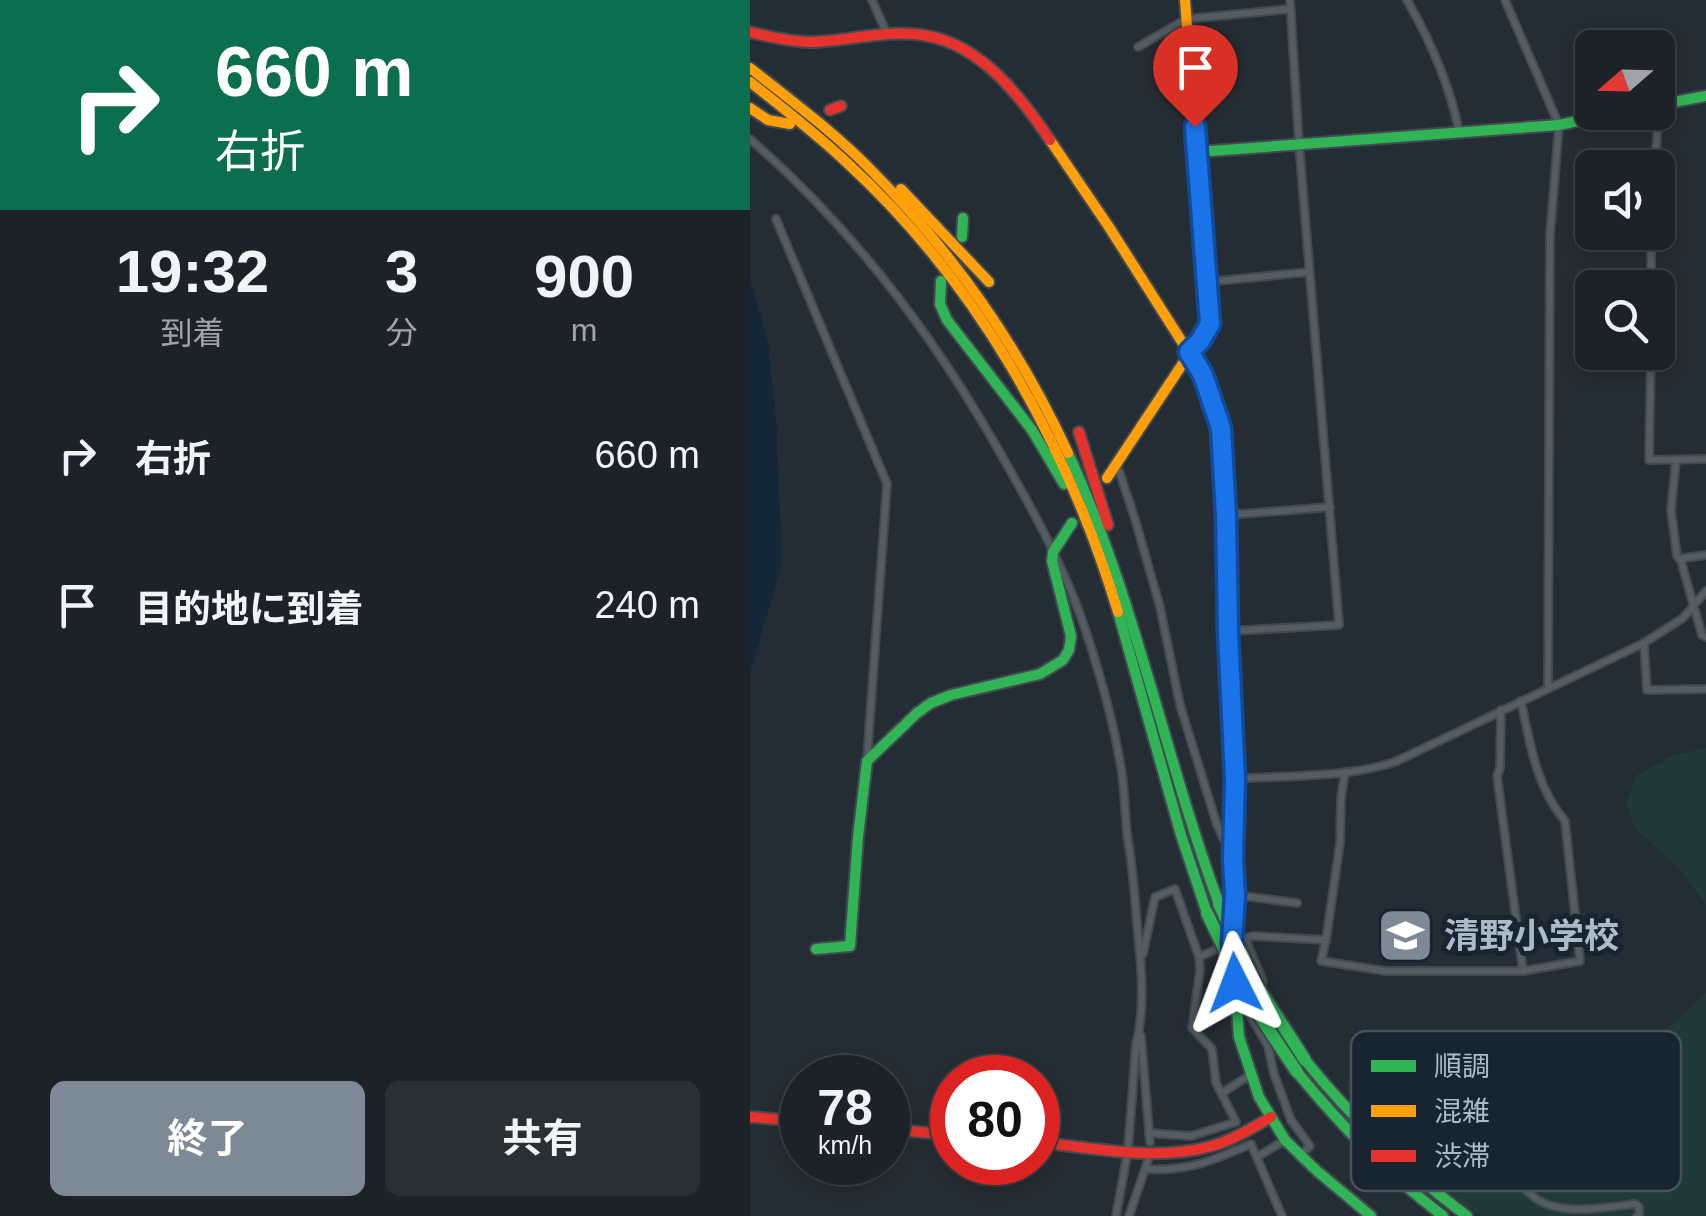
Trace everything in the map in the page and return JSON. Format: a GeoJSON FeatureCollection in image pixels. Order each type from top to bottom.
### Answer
{"type":"FeatureCollection","features":[{"type":"Feature","properties":{"kind":"main road"},"geometry":{"type":"LineString","coordinates":[[1107,478],[1210,324],[1184,0]]}},
{"type":"Feature","properties":{"kind":"main road"},"geometry":{"type":"LineString","coordinates":[[750,32],[810,42],[926,35],[959,45],[1027,106],[1203,375],[1221,428],[1226,515],[1240,1037],[1250,1076],[1285,1140],[1371,1216]]}},
{"type":"Feature","properties":{"kind":"main road"},"geometry":{"type":"LineString","coordinates":[[750,68],[838,133],[897,185],[989,282]]}},
{"type":"Feature","properties":{"kind":"main road"},"geometry":{"type":"LineString","coordinates":[[750,82],[820,138],[870,185],[976,312],[1015,371],[1057,451],[1093,538],[1116,606],[1172,809],[1247,997],[1351,1132]]}},
{"type":"Feature","properties":{"kind":"main road"},"geometry":{"type":"LineString","coordinates":[[1675,102],[1706,96]]}},
{"type":"Feature","properties":{"kind":"main road"},"geometry":{"type":"LineString","coordinates":[[795,101],[856,155],[922,225],[974,290],[1024,365],[1059,429],[1116,570],[1213,908]]}},
{"type":"Feature","properties":{"kind":"main road"},"geometry":{"type":"LineString","coordinates":[[750,108],[768,120],[790,124]]}},
{"type":"Feature","properties":{"kind":"main road"},"geometry":{"type":"LineString","coordinates":[[1196,152],[1575,122]]}},
{"type":"Feature","properties":{"kind":"main road"},"geometry":{"type":"LineString","coordinates":[[962,237],[963,218]]}},
{"type":"Feature","properties":{"kind":"main road"},"geometry":{"type":"LineString","coordinates":[[942,281],[940,304],[947,320],[1046,453],[1075,507],[1116,606]]}},
{"type":"Feature","properties":{"kind":"main road"},"geometry":{"type":"LineString","coordinates":[[1078,432],[1124,580],[1150,684]]}},
{"type":"Feature","properties":{"kind":"main road"},"geometry":{"type":"LineString","coordinates":[[816,949],[850,946],[867,761],[931,703],[1040,674],[1054,668],[1072,649],[1052,561],[1053,552],[1072,523]]}},
{"type":"Feature","properties":{"kind":"main road"},"geometry":{"type":"LineString","coordinates":[[1301,1066],[1351,1117]]}},
{"type":"Feature","properties":{"kind":"main road"},"geometry":{"type":"LineString","coordinates":[[750,1117],[780,1120]]}},
{"type":"Feature","properties":{"kind":"main road"},"geometry":{"type":"LineString","coordinates":[[1060,1144],[1188,1152],[1244,1133],[1270,1117]]}},
{"type":"Feature","properties":{"kind":"main road"},"geometry":{"type":"LineString","coordinates":[[1411,1191],[1443,1216]]}},
{"type":"Feature","properties":{"kind":"main road"},"geometry":{"type":"LineString","coordinates":[[1434,1191],[1468,1216]]}},
{"type":"Feature","properties":{"kind":"street"},"geometry":{"type":"LineString","coordinates":[[872,0],[887,35]]}},
{"type":"Feature","properties":{"kind":"street"},"geometry":{"type":"LineString","coordinates":[[1407,0],[1436,56],[1459,132]]}},
{"type":"Feature","properties":{"kind":"street"},"geometry":{"type":"LineString","coordinates":[[1506,0],[1559,125],[1550,234],[1548,688]]}},
{"type":"Feature","properties":{"kind":"street"},"geometry":{"type":"LineString","coordinates":[[1138,48],[1186,19],[1290,5],[1339,625],[1228,631]]}},
{"type":"Feature","properties":{"kind":"street"},"geometry":{"type":"LineString","coordinates":[[750,139],[829,213],[888,282],[979,415],[1036,515],[1065,576],[1088,638],[1122,774],[1142,975]]}},
{"type":"Feature","properties":{"kind":"street"},"geometry":{"type":"LineString","coordinates":[[776,219],[887,484],[867,761]]}},
{"type":"Feature","properties":{"kind":"street"},"geometry":{"type":"LineString","coordinates":[[1206,282],[1310,272]]}},
{"type":"Feature","properties":{"kind":"street"},"geometry":{"type":"LineString","coordinates":[[1650,370],[1648,460],[1706,459]]}},
{"type":"Feature","properties":{"kind":"street"},"geometry":{"type":"LineString","coordinates":[[1676,460],[1672,510],[1677,556],[1706,638]]}},
{"type":"Feature","properties":{"kind":"street"},"geometry":{"type":"LineString","coordinates":[[1117,466],[1160,607],[1180,705],[1217,825],[1233,859]]}},
{"type":"Feature","properties":{"kind":"street"},"geometry":{"type":"LineString","coordinates":[[1226,515],[1330,506]]}},
{"type":"Feature","properties":{"kind":"street"},"geometry":{"type":"LineString","coordinates":[[1681,561],[1706,556]]}},
{"type":"Feature","properties":{"kind":"street"},"geometry":{"type":"LineString","coordinates":[[1235,779],[1379,768],[1644,643],[1684,618],[1706,591]]}},
{"type":"Feature","properties":{"kind":"street"},"geometry":{"type":"LineString","coordinates":[[1644,643],[1646,690],[1706,688]]}},
{"type":"Feature","properties":{"kind":"street"},"geometry":{"type":"LineString","coordinates":[[1345,772],[1340,843],[1321,961],[1385,971],[1523,970],[1580,960],[1565,820],[1543,786],[1521,700]]}},
{"type":"Feature","properties":{"kind":"street"},"geometry":{"type":"LineString","coordinates":[[1502,710],[1497,776],[1523,970]]}},
{"type":"Feature","properties":{"kind":"street"},"geometry":{"type":"LineString","coordinates":[[1175,889],[1200,957],[1192,1028],[1212,1050],[1216,1083],[1236,1122],[1192,1136],[1150,1138],[1140,1030],[1142,975],[1144,944],[1155,897],[1175,889]]}},
{"type":"Feature","properties":{"kind":"street"},"geometry":{"type":"LineString","coordinates":[[1235,895],[1298,903]]}},
{"type":"Feature","properties":{"kind":"street"},"geometry":{"type":"LineString","coordinates":[[1200,957],[1238,940],[1326,940]]}},
{"type":"Feature","properties":{"kind":"street"},"geometry":{"type":"LineString","coordinates":[[1238,940],[1263,981],[1248,1012],[1268,1046],[1291,1120],[1310,1146],[1300,1154]]}},
{"type":"Feature","properties":{"kind":"street"},"geometry":{"type":"LineString","coordinates":[[1116,1216],[1140,1030]]}},
{"type":"Feature","properties":{"kind":"street"},"geometry":{"type":"LineString","coordinates":[[1222,1092],[1250,1076]]}},
{"type":"Feature","properties":{"kind":"street"},"geometry":{"type":"LineString","coordinates":[[1257,1157],[1285,1140]]}},
{"type":"Feature","properties":{"kind":"street"},"geometry":{"type":"LineString","coordinates":[[1129,1216],[1147,1165],[1184,1169],[1250,1144],[1282,1216]]}},
{"type":"Feature","properties":{"kind":"street"},"geometry":{"type":"LineString","coordinates":[[1528,1191],[1554,1207],[1569,1210],[1635,1204],[1639,1207],[1637,1216]]}},
{"type":"Feature","properties":{"kind":"green space"},"geometry":{"type":"Polygon","coordinates":[[[1706,748],[1706,905],[1680,869],[1634,827],[1626,803],[1637,775],[1672,756],[1706,748]]]}},
{"type":"Feature","properties":{"kind":"green space"},"geometry":{"type":"Polygon","coordinates":[[[1706,993],[1706,1216],[1481,1216],[1444,1191],[1681,1191],[1681,1031],[1662,1031],[1706,993]]]}},
{"type":"Feature","properties":{"kind":"water"},"geometry":{"type":"Polygon","coordinates":[[[750,278],[768,344],[776,417],[782,563],[750,674],[750,278]]]}},
{"type":"Feature","properties":{"kind":"traffic: fast"},"geometry":{"type":"LineString","coordinates":[[1675,102],[1706,96]]}},
{"type":"Feature","properties":{"kind":"traffic: fast"},"geometry":{"type":"LineString","coordinates":[[1197,152],[1575,122]]}},
{"type":"Feature","properties":{"kind":"traffic: fast"},"geometry":{"type":"LineString","coordinates":[[962,237],[963,218]]}},
{"type":"Feature","properties":{"kind":"traffic: fast"},"geometry":{"type":"LineString","coordinates":[[941,281],[940,304],[947,320],[1032,430],[1064,484]]}},
{"type":"Feature","properties":{"kind":"traffic: fast"},"geometry":{"type":"LineString","coordinates":[[1068,453],[1131,620],[1219,904]]}},
{"type":"Feature","properties":{"kind":"traffic: fast"},"geometry":{"type":"LineString","coordinates":[[816,949],[850,946],[867,761],[931,703],[1040,674],[1063,660],[1071,636],[1052,561],[1053,552],[1072,523]]}},
{"type":"Feature","properties":{"kind":"traffic: fast"},"geometry":{"type":"LineString","coordinates":[[1118,612],[1207,913]]}},
{"type":"Feature","properties":{"kind":"traffic: fast"},"geometry":{"type":"LineString","coordinates":[[1231,697],[1235,779],[1232,942],[1239,1037],[1259,1097],[1285,1140],[1371,1216]]}},
{"type":"Feature","properties":{"kind":"traffic: fast"},"geometry":{"type":"LineString","coordinates":[[1219,904],[1255,982],[1305,1060]]}},
{"type":"Feature","properties":{"kind":"traffic: fast"},"geometry":{"type":"LineString","coordinates":[[1207,913],[1247,997],[1297,1072]]}},
{"type":"Feature","properties":{"kind":"traffic: fast"},"geometry":{"type":"LineString","coordinates":[[1305,1060],[1351,1112]]}},
{"type":"Feature","properties":{"kind":"traffic: fast"},"geometry":{"type":"LineString","coordinates":[[1297,1072],[1351,1132]]}},
{"type":"Feature","properties":{"kind":"traffic: fast"},"geometry":{"type":"LineString","coordinates":[[1413,1191],[1443,1216]]}},
{"type":"Feature","properties":{"kind":"traffic: fast"},"geometry":{"type":"LineString","coordinates":[[1436,1191],[1467,1216]]}},
{"type":"Feature","properties":{"kind":"traffic: slow"},"geometry":{"type":"LineString","coordinates":[[1107,478],[1209,324],[1185,0]]}},
{"type":"Feature","properties":{"kind":"traffic: slow"},"geometry":{"type":"LineString","coordinates":[[750,68],[859,158],[930,235],[1006,340],[1068,453]]}},
{"type":"Feature","properties":{"kind":"traffic: slow"},"geometry":{"type":"LineString","coordinates":[[750,82],[833,150],[892,207],[975,311],[1044,426],[1097,548],[1118,612]]}},
{"type":"Feature","properties":{"kind":"traffic: slow"},"geometry":{"type":"LineString","coordinates":[[750,108],[768,120],[790,124]]}},
{"type":"Feature","properties":{"kind":"traffic: slow"},"geometry":{"type":"LineString","coordinates":[[1050,140],[1203,375],[1221,429],[1231,697]]}},
{"type":"Feature","properties":{"kind":"traffic: slow"},"geometry":{"type":"LineString","coordinates":[[901,189],[989,282]]}},
{"type":"Feature","properties":{"kind":"traffic: jam"},"geometry":{"type":"LineString","coordinates":[[750,32],[804,42],[900,33],[948,42],[966,50],[998,76],[1050,140]]}},
{"type":"Feature","properties":{"kind":"traffic: jam"},"geometry":{"type":"LineString","coordinates":[[830,110],[841,106]]}},
{"type":"Feature","properties":{"kind":"traffic: jam"},"geometry":{"type":"LineString","coordinates":[[1079,432],[1108,525]]}},
{"type":"Feature","properties":{"kind":"traffic: jam"},"geometry":{"type":"LineString","coordinates":[[750,1117],[780,1119]]}},
{"type":"Feature","properties":{"kind":"traffic: jam"},"geometry":{"type":"LineString","coordinates":[[1060,1145],[1123,1152],[1187,1151],[1225,1141],[1271,1117]]}},
{"type":"Feature","properties":{"kind":"traffic: jam"},"geometry":{"type":"LineString","coordinates":[[910,1131],[930,1133]]}},
{"type":"Feature","properties":{"kind":"place","name":"清野小学校"},"geometry":{"type":"Point","coordinates":[1405,936]}},
{"type":"Feature","properties":{"kind":"route"},"geometry":{"type":"LineString","coordinates":[[1195,127],[1210,324],[1189,352],[1203,375],[1221,428],[1235,779],[1235,983]]}}]}
